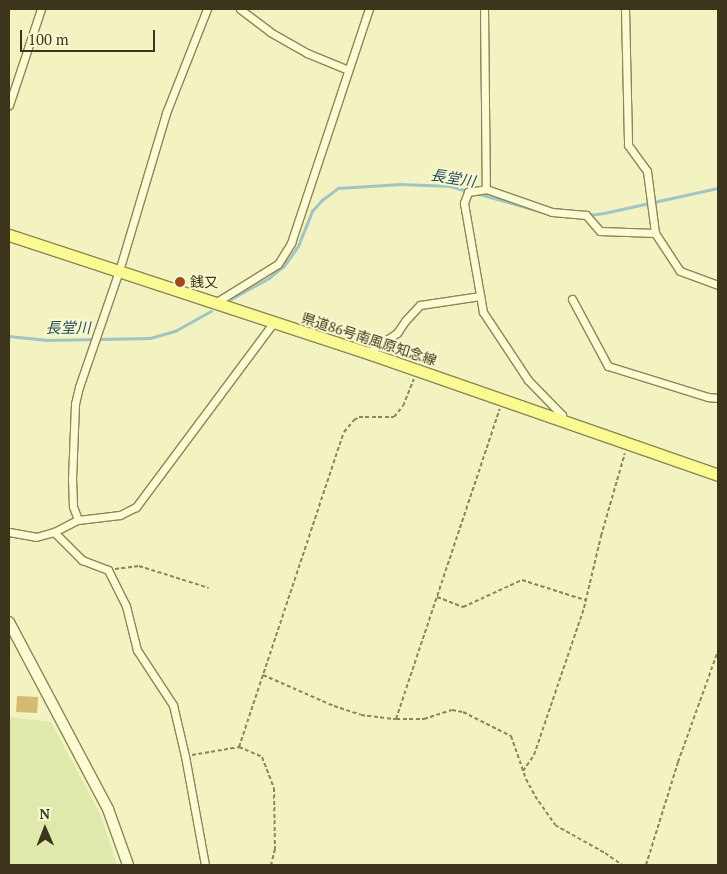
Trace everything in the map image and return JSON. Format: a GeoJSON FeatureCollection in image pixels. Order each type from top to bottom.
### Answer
{"type":"FeatureCollection","features":[{"type":"Feature","properties":{"kind":"main road","name":"県道86号南風原知念線"},"geometry":{"type":"LineString","coordinates":[[9,234],[371,354],[718,475]]}},
{"type":"Feature","properties":{"kind":"street"},"geometry":{"type":"LineString","coordinates":[[9,105],[41,9]]}},
{"type":"Feature","properties":{"kind":"street"},"geometry":{"type":"LineString","coordinates":[[78,520],[73,506],[72,479],[75,404],[82,378],[119,271],[166,113],[207,9]]}},
{"type":"Feature","properties":{"kind":"street"},"geometry":{"type":"LineString","coordinates":[[240,9],[270,32],[307,53],[348,70]]}},
{"type":"Feature","properties":{"kind":"street"},"geometry":{"type":"LineString","coordinates":[[215,303],[278,264],[291,244],[369,9]]}},
{"type":"Feature","properties":{"kind":"street"},"geometry":{"type":"LineString","coordinates":[[484,9],[486,188]]}},
{"type":"Feature","properties":{"kind":"street"},"geometry":{"type":"LineString","coordinates":[[625,9],[628,145],[647,171],[655,233],[680,271],[718,285]]}},
{"type":"Feature","properties":{"kind":"street"},"geometry":{"type":"LineString","coordinates":[[563,422],[562,415],[528,380],[483,312],[464,203],[468,192],[486,188],[552,212],[586,215],[600,232],[655,233]]}},
{"type":"Feature","properties":{"kind":"street"},"geometry":{"type":"LineString","coordinates":[[371,354],[373,349],[397,333],[420,305],[480,296]]}},
{"type":"Feature","properties":{"kind":"street"},"geometry":{"type":"LineString","coordinates":[[572,299],[608,366],[708,397],[718,398]]}},
{"type":"Feature","properties":{"kind":"street"},"geometry":{"type":"LineString","coordinates":[[9,532],[36,537],[54,532],[78,520],[120,514],[136,507],[273,323]]}},
{"type":"Feature","properties":{"kind":"street"},"geometry":{"type":"LineString","coordinates":[[54,532],[82,560],[108,570],[126,606],[137,650],[173,705],[185,756],[205,865]]}},
{"type":"Feature","properties":{"kind":"street"},"geometry":{"type":"LineString","coordinates":[[9,622],[108,809],[128,865]]}},
{"type":"Feature","properties":{"kind":"path"},"geometry":{"type":"LineString","coordinates":[[238,747],[344,432],[359,417],[394,417],[403,406],[417,370]]}},
{"type":"Feature","properties":{"kind":"path"},"geometry":{"type":"LineString","coordinates":[[396,719],[503,400]]}},
{"type":"Feature","properties":{"kind":"path"},"geometry":{"type":"LineString","coordinates":[[523,771],[534,755],[585,600],[628,444]]}},
{"type":"Feature","properties":{"kind":"path"},"geometry":{"type":"LineString","coordinates":[[108,570],[139,566],[208,588]]}},
{"type":"Feature","properties":{"kind":"path"},"geometry":{"type":"LineString","coordinates":[[437,597],[463,607],[522,580],[585,600]]}},
{"type":"Feature","properties":{"kind":"path"},"geometry":{"type":"LineString","coordinates":[[646,865],[678,762],[718,650]]}},
{"type":"Feature","properties":{"kind":"path"},"geometry":{"type":"LineString","coordinates":[[263,675],[334,706],[360,715],[424,720],[452,710],[463,712],[511,736],[523,771],[535,796],[555,825],[605,853],[622,865]]}},
{"type":"Feature","properties":{"kind":"path"},"geometry":{"type":"LineString","coordinates":[[185,756],[238,747],[262,757],[274,788],[275,849],[272,865]]}},
{"type":"Feature","properties":{"kind":"green space"},"geometry":{"type":"Polygon","coordinates":[[[9,717],[51,722],[101,816],[117,865],[9,865],[9,717]]]}},
{"type":"Feature","properties":{"kind":"building"},"geometry":{"type":"Polygon","coordinates":[[[17,696],[38,697],[37,713],[16,712],[17,696]]]}},
{"type":"Feature","properties":{"kind":"waterway","name":"長堂川"},"geometry":{"type":"LineString","coordinates":[[231,299],[269,278],[284,266],[298,246],[312,211],[322,200],[338,188],[401,184],[450,186],[468,191]]}},
{"type":"Feature","properties":{"kind":"waterway","name":"長堂川"},"geometry":{"type":"LineString","coordinates":[[588,215],[718,188]]}},
{"type":"Feature","properties":{"kind":"waterway","name":"長堂川"},"geometry":{"type":"LineString","coordinates":[[476,193],[543,212]]}},
{"type":"Feature","properties":{"kind":"waterway","name":"長堂川"},"geometry":{"type":"LineString","coordinates":[[9,336],[45,340],[150,338],[175,331],[211,311]]}},
{"type":"Feature","properties":{"kind":"place","name":"銭又"},"geometry":{"type":"Point","coordinates":[180,282]}}]}
